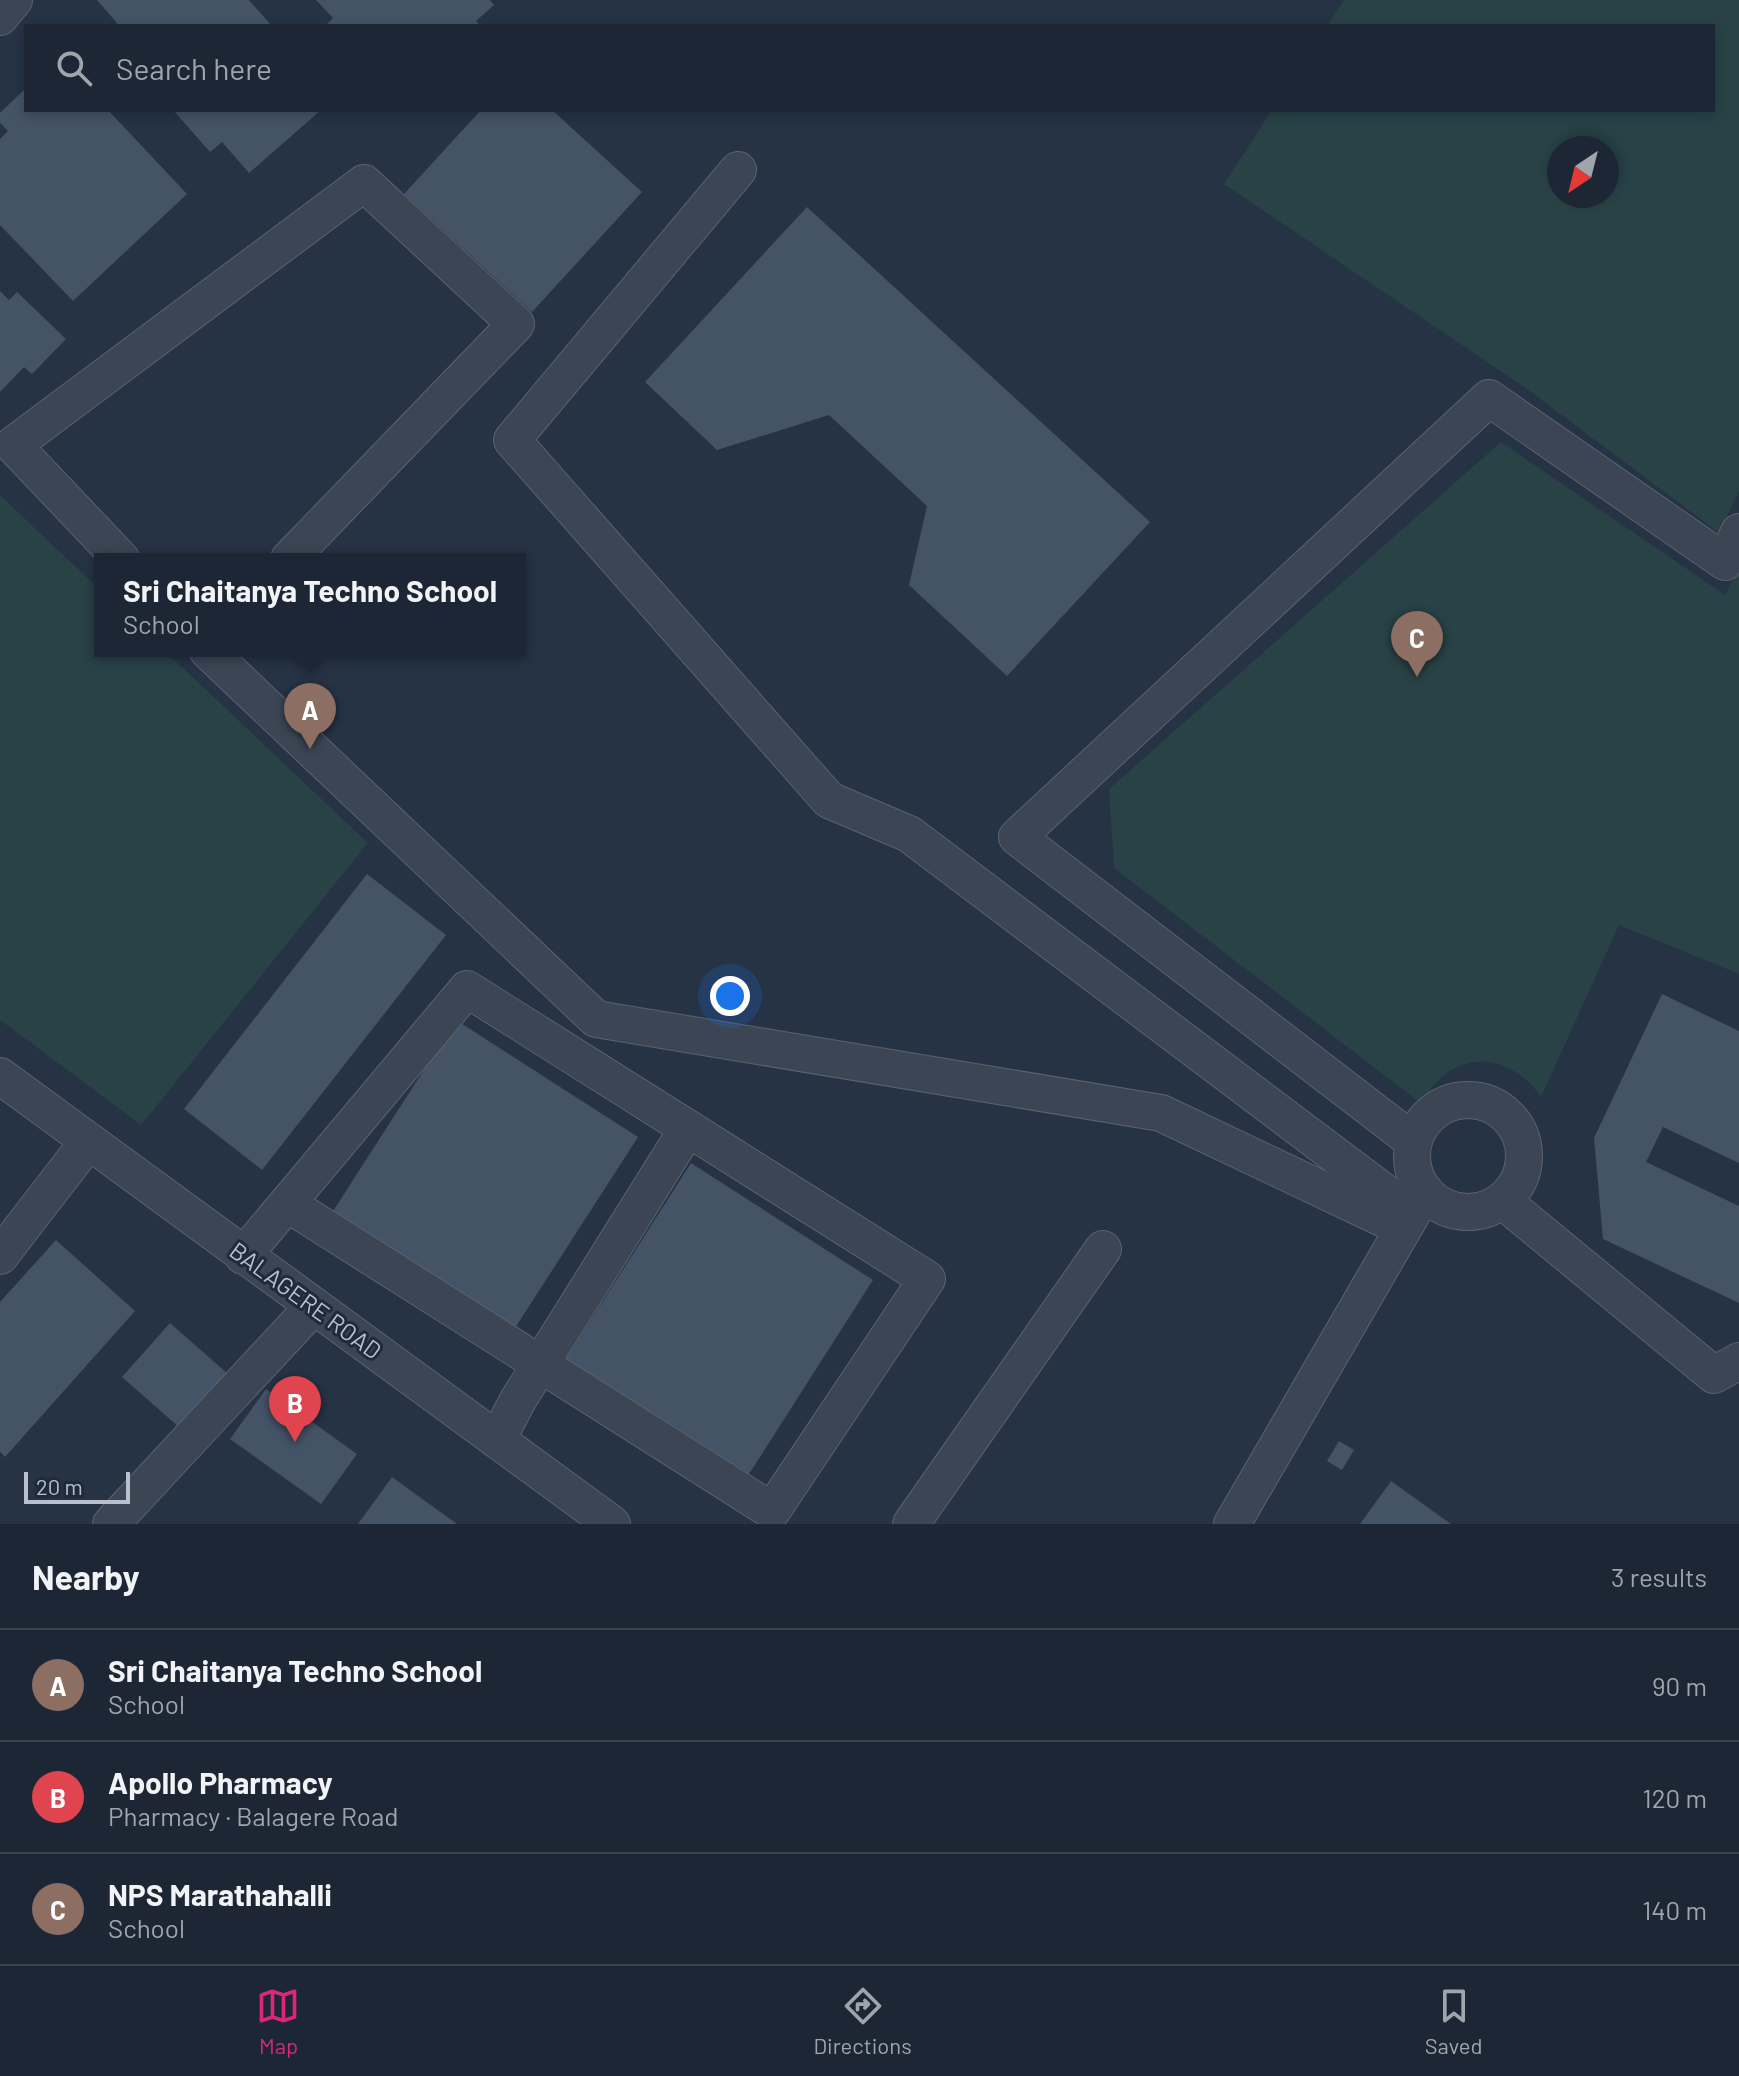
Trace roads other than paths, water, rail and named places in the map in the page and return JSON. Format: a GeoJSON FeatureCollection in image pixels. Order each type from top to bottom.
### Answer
{"type":"FeatureCollection","features":[{"type":"Feature","properties":{"kind":"street"},"geometry":{"type":"LineString","coordinates":[[0,17],[14,0]]}},
{"type":"Feature","properties":{"kind":"street"},"geometry":{"type":"LineString","coordinates":[[738,170],[512,440],[829,800],[909,834],[1408,1220]]}},
{"type":"Feature","properties":{"kind":"street"},"geometry":{"type":"LineString","coordinates":[[115,553],[13,445],[364,183],[516,324],[295,553]]}},
{"type":"Feature","properties":{"kind":"street"},"geometry":{"type":"LineString","coordinates":[[1413,1141],[1017,837],[1489,398],[1725,562],[1739,532]]}},
{"type":"Feature","properties":{"kind":"street"},"geometry":{"type":"LineString","coordinates":[[214,657],[596,1019],[1161,1113],[1408,1220],[1444,1208],[1464,1213],[1484,1210],[1503,1201],[1516,1186],[1523,1167],[1524,1148],[1518,1130],[1507,1115],[1490,1104],[1471,1099],[1452,1101],[1434,1109],[1420,1123],[1413,1141],[1411,1161],[1416,1180],[1408,1220],[1232,1524]]}},
{"type":"Feature","properties":{"kind":"street"},"geometry":{"type":"LineString","coordinates":[[243,1256],[467,989],[927,1279],[772,1511],[288,1204]]}},
{"type":"Feature","properties":{"kind":"street","name":"BALAGERE ROAD"},"geometry":{"type":"LineString","coordinates":[[0,1076],[612,1524]]}},
{"type":"Feature","properties":{"kind":"street"},"geometry":{"type":"LineString","coordinates":[[497,1440],[541,1363],[688,1128]]}},
{"type":"Feature","properties":{"kind":"street"},"geometry":{"type":"LineString","coordinates":[[0,1256],[88,1142]]}},
{"type":"Feature","properties":{"kind":"street"},"geometry":{"type":"LineString","coordinates":[[1503,1201],[1714,1375],[1739,1361]]}},
{"type":"Feature","properties":{"kind":"street"},"geometry":{"type":"LineString","coordinates":[[911,1524],[1103,1249]]}},
{"type":"Feature","properties":{"kind":"street"},"geometry":{"type":"LineString","coordinates":[[111,1524],[313,1307]]}},
{"type":"Feature","properties":{"kind":"place","name":"NPS Marathahalli"},"geometry":{"type":"Point","coordinates":[1417,677]}},
{"type":"Feature","properties":{"kind":"place","name":"Sri Chaitanya Techno School"},"geometry":{"type":"Point","coordinates":[310,749]}},
{"type":"Feature","properties":{"kind":"place","name":"Apollo Pharmacy"},"geometry":{"type":"Point","coordinates":[295,1442]}}]}
